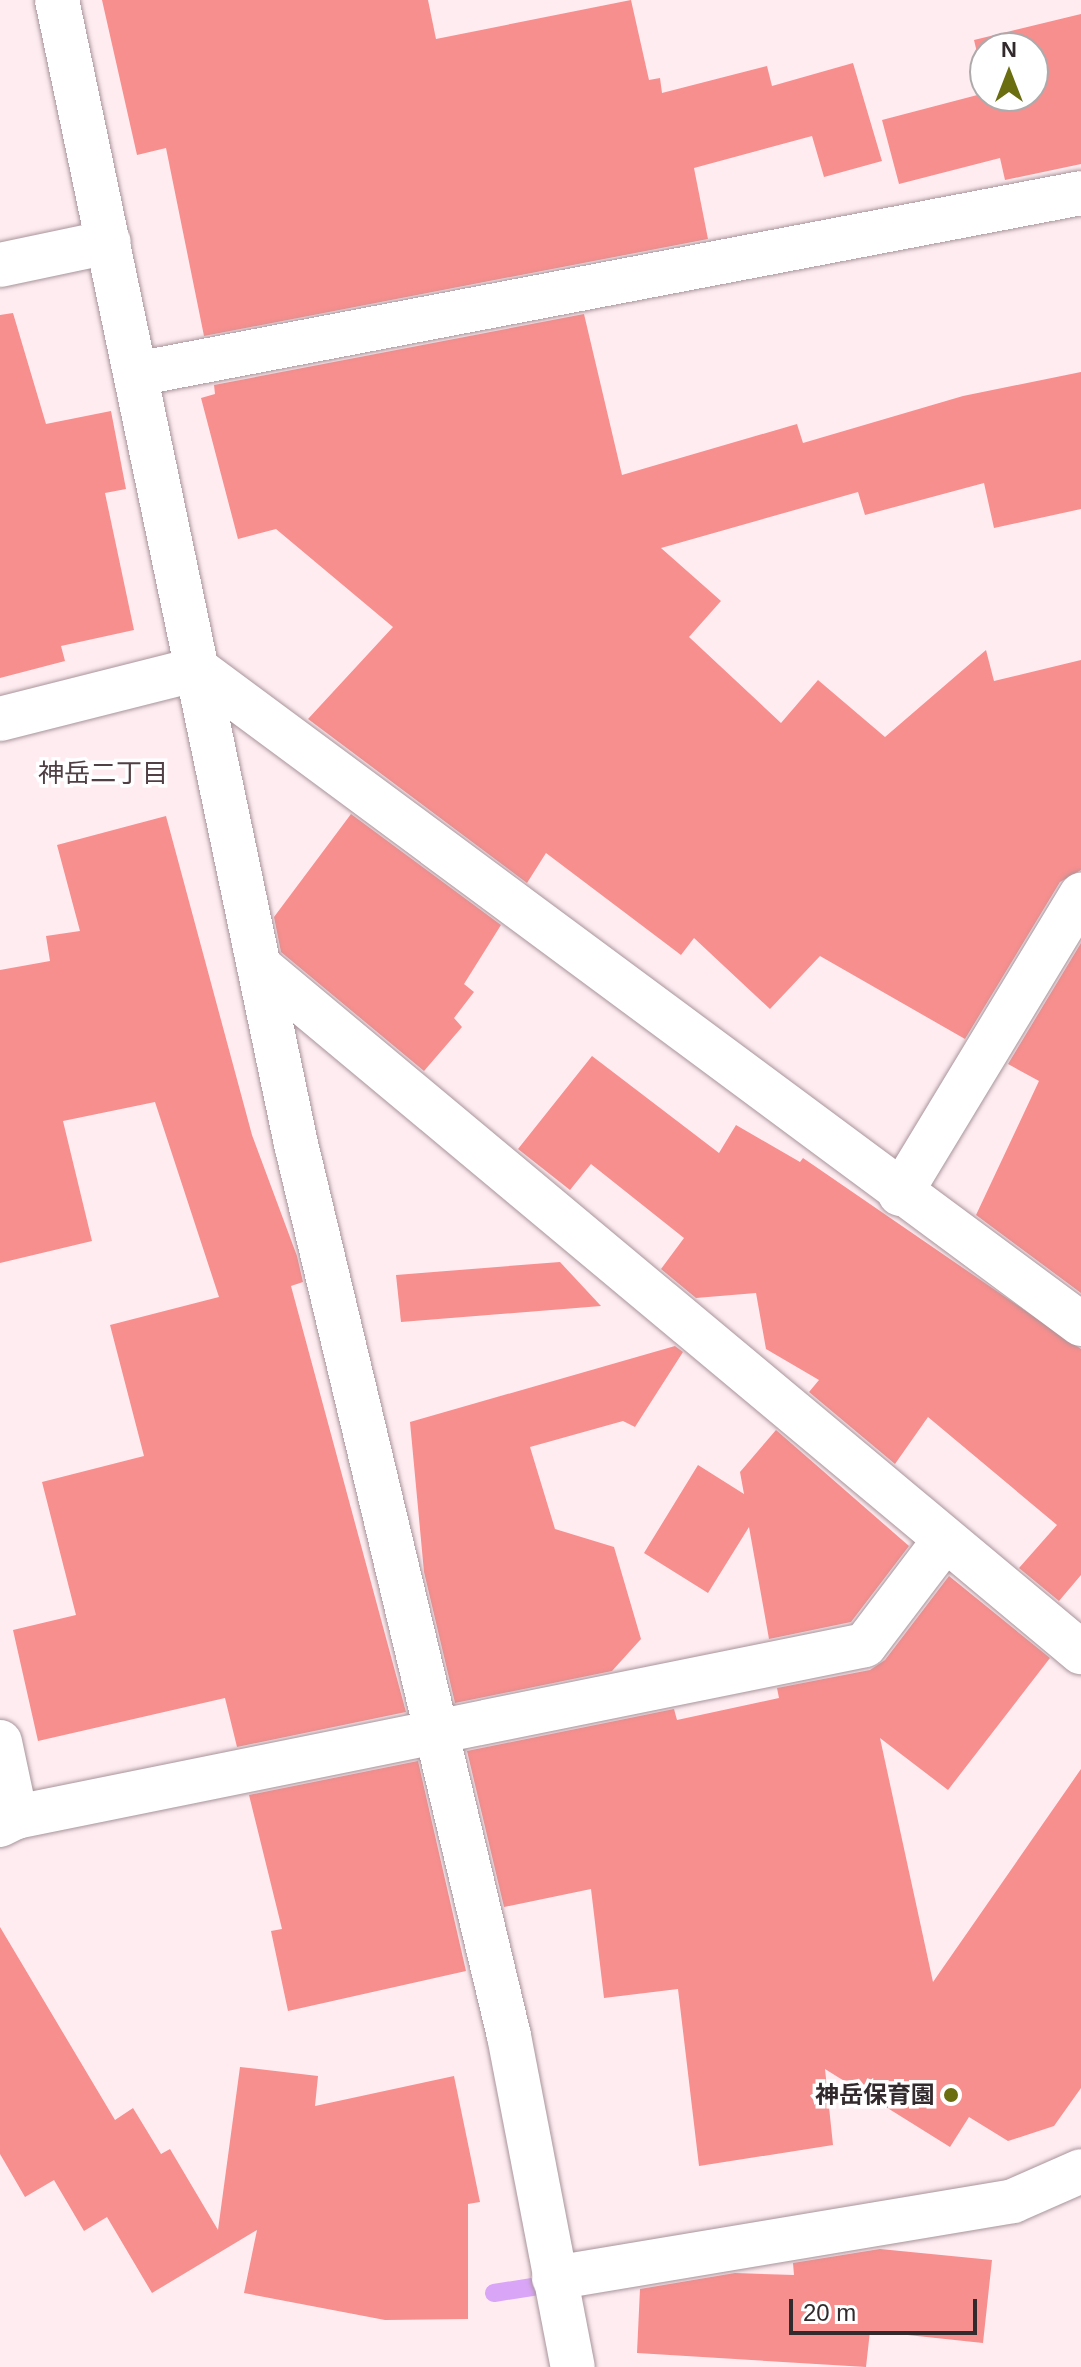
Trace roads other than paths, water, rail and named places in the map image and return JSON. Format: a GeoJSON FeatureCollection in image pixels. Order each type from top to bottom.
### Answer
{"type":"FeatureCollection","features":[{"type":"Feature","properties":{"kind":"street"},"geometry":{"type":"LineString","coordinates":[[57,0],[259,966],[509,2036],[573,2367]]}},
{"type":"Feature","properties":{"kind":"street"},"geometry":{"type":"LineString","coordinates":[[136,374],[1081,193]]}},
{"type":"Feature","properties":{"kind":"street"},"geometry":{"type":"LineString","coordinates":[[0,265],[109,242]]}},
{"type":"Feature","properties":{"kind":"street"},"geometry":{"type":"LineString","coordinates":[[0,719],[197,669]]}},
{"type":"Feature","properties":{"kind":"street"},"geometry":{"type":"LineString","coordinates":[[197,669],[900,1194],[1081,1324]]}},
{"type":"Feature","properties":{"kind":"street"},"geometry":{"type":"LineString","coordinates":[[900,1194],[1081,895]]}},
{"type":"Feature","properties":{"kind":"street"},"geometry":{"type":"LineString","coordinates":[[259,966],[944,1541],[1081,1652]]}},
{"type":"Feature","properties":{"kind":"street"},"geometry":{"type":"LineString","coordinates":[[0,1742],[8,1821],[865,1645],[944,1541]]}},
{"type":"Feature","properties":{"kind":"street"},"geometry":{"type":"LineString","coordinates":[[557,2296],[1013,2201],[1081,2171]]}},
{"type":"Feature","properties":{"kind":"waterway"},"geometry":{"type":"LineString","coordinates":[[494,2293],[557,2283]]}},
{"type":"Feature","properties":{"kind":"place","name":"神岳保育園"},"geometry":{"type":"Point","coordinates":[951,2095]}},
{"type":"Feature","properties":{"kind":"district","name":"神岳二丁目"},"geometry":{"type":"Point","coordinates":[103,774]}}]}
